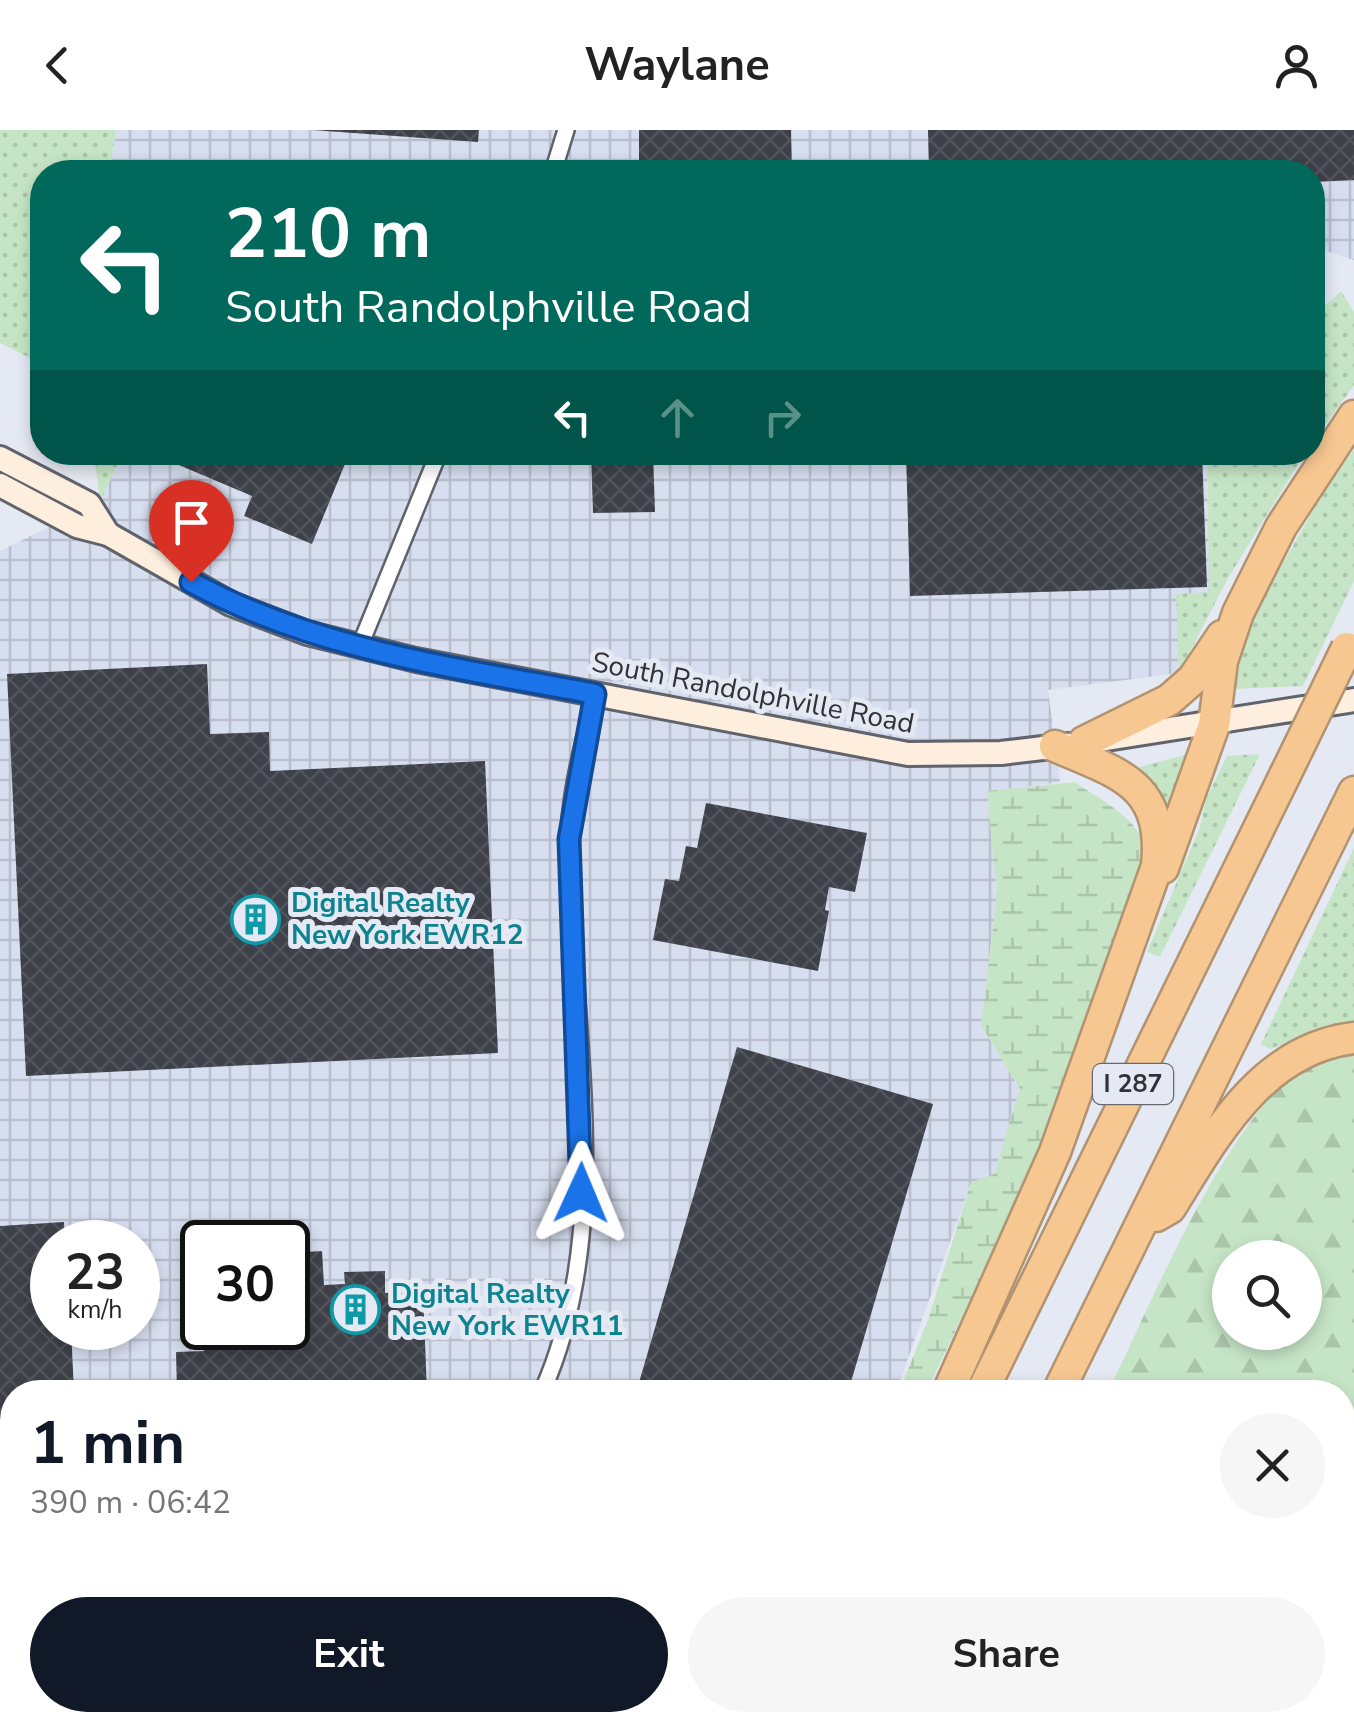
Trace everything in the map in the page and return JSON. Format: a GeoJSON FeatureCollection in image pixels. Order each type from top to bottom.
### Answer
{"type":"FeatureCollection","features":[{"type":"Feature","properties":{"kind":"highway"},"geometry":{"type":"LineString","coordinates":[[1325,460],[1354,416]]}},
{"type":"Feature","properties":{"kind":"highway"},"geometry":{"type":"LineString","coordinates":[[1070,744],[1169,700],[1193,679],[1238,613],[1281,527],[1322,465]]}},
{"type":"Feature","properties":{"kind":"highway"},"geometry":{"type":"LineString","coordinates":[[953,1380],[1055,1152],[1148,898],[1174,844],[1214,725],[1222,660],[1238,613]]}},
{"type":"Feature","properties":{"kind":"highway","name":"I 287"},"geometry":{"type":"LineString","coordinates":[[988,1380],[1350,641]]}},
{"type":"Feature","properties":{"kind":"highway"},"geometry":{"type":"LineString","coordinates":[[1070,744],[1128,778],[1152,806],[1160,842],[1148,898]]}},
{"type":"Feature","properties":{"kind":"highway","name":"I 287"},"geometry":{"type":"LineString","coordinates":[[1064,1380],[1354,792]]}},
{"type":"Feature","properties":{"kind":"highway"},"geometry":{"type":"LineString","coordinates":[[1141,1225],[1170,1208],[1236,1108],[1259,1083],[1306,1049],[1354,1038]]}},
{"type":"Feature","properties":{"kind":"main road","name":"South Randolphville Road"},"geometry":{"type":"LineString","coordinates":[[0,458],[89,504],[108,534]]}},
{"type":"Feature","properties":{"kind":"main road","name":"South Randolphville Road"},"geometry":{"type":"LineString","coordinates":[[0,485],[77,526],[108,534],[231,604],[360,648],[908,754],[1070,744],[1214,725],[1354,700]]}},
{"type":"Feature","properties":{"kind":"street"},"geometry":{"type":"LineString","coordinates":[[557,160],[566,130]]}},
{"type":"Feature","properties":{"kind":"street"},"geometry":{"type":"LineString","coordinates":[[360,648],[435,465]]}},
{"type":"Feature","properties":{"kind":"street"},"geometry":{"type":"LineString","coordinates":[[546,1380],[570,1301],[580,1230],[580,1092],[569,839],[595,694]]}},
{"type":"Feature","properties":{"kind":"shaded area"},"geometry":{"type":"Polygon","coordinates":[[[116,130],[1354,130],[1354,260],[1325,251],[1325,160],[112,160],[116,130]]]}},
{"type":"Feature","properties":{"kind":"shaded area"},"geometry":{"type":"Polygon","coordinates":[[[117,465],[1207,465],[1209,593],[1179,673],[1048,690],[1060,782],[987,792],[997,894],[981,1025],[1020,1089],[994,1174],[971,1183],[900,1380],[0,1380],[0,551],[100,502],[117,465]]]}},
{"type":"Feature","properties":{"kind":"green space"},"geometry":{"type":"Polygon","coordinates":[[[0,130],[116,130],[112,160],[30,160],[30,358],[0,343],[0,130]]]}},
{"type":"Feature","properties":{"kind":"green space"},"geometry":{"type":"Polygon","coordinates":[[[1341,291],[1354,312],[1354,385],[1325,425],[1325,306],[1341,291]]]}},
{"type":"Feature","properties":{"kind":"green space"},"geometry":{"type":"Polygon","coordinates":[[[1354,450],[1354,581],[1303,686],[1234,689],[1246,627],[1331,480],[1354,450]]]}},
{"type":"Feature","properties":{"kind":"green space"},"geometry":{"type":"Polygon","coordinates":[[[95,465],[117,465],[100,502],[95,465]]]}},
{"type":"Feature","properties":{"kind":"green space"},"geometry":{"type":"Polygon","coordinates":[[[1207,465],[1298,465],[1228,578],[1179,673],[1176,594],[1209,592],[1207,465]]]}},
{"type":"Feature","properties":{"kind":"green space"},"geometry":{"type":"Polygon","coordinates":[[[1260,754],[1160,957],[1147,952],[1199,830],[1207,797],[1227,756],[1260,754]]]}},
{"type":"Feature","properties":{"kind":"green space"},"geometry":{"type":"Polygon","coordinates":[[[1186,755],[1190,758],[1169,834],[1150,783],[1136,768],[1186,755]]]}},
{"type":"Feature","properties":{"kind":"green space"},"geometry":{"type":"Polygon","coordinates":[[[1075,782],[1132,824],[1146,847],[1148,861],[1024,1189],[932,1380],[904,1380],[928,1320],[971,1182],[994,1174],[1020,1089],[981,1025],[997,894],[987,791],[1075,782]]]}},
{"type":"Feature","properties":{"kind":"green space"},"geometry":{"type":"Polygon","coordinates":[[[1354,848],[1354,1025],[1326,1029],[1270,1049],[1261,1044],[1354,848]]]}},
{"type":"Feature","properties":{"kind":"green space"},"geometry":{"type":"Polygon","coordinates":[[[1354,1054],[1354,1380],[1114,1380],[1170,1261],[1224,1161],[1254,1117],[1285,1082],[1316,1059],[1354,1054]]]}},
{"type":"Feature","properties":{"kind":"building"},"geometry":{"type":"Polygon","coordinates":[[[312,130],[479,130],[478,142],[312,130]]]}},
{"type":"Feature","properties":{"kind":"building"},"geometry":{"type":"Polygon","coordinates":[[[639,130],[791,130],[792,160],[639,160],[639,130]]]}},
{"type":"Feature","properties":{"kind":"building"},"geometry":{"type":"Polygon","coordinates":[[[928,130],[1354,130],[1354,180],[1325,181],[1325,160],[929,160],[928,130]]]}},
{"type":"Feature","properties":{"kind":"building"},"geometry":{"type":"Polygon","coordinates":[[[179,465],[345,465],[312,544],[244,516],[252,496],[179,465]]]}},
{"type":"Feature","properties":{"kind":"building"},"geometry":{"type":"Polygon","coordinates":[[[591,465],[653,465],[655,512],[593,513],[591,465]]]}},
{"type":"Feature","properties":{"kind":"building"},"geometry":{"type":"Polygon","coordinates":[[[906,465],[1202,465],[1207,587],[910,596],[906,465]]]}},
{"type":"Feature","properties":{"kind":"building","name":"Digital Realty New York EWR12"},"geometry":{"type":"Polygon","coordinates":[[[207,664],[210,734],[269,732],[270,771],[485,761],[498,1053],[26,1076],[7,674],[207,664]]]}},
{"type":"Feature","properties":{"kind":"building"},"geometry":{"type":"Polygon","coordinates":[[[706,803],[867,833],[855,892],[829,887],[825,910],[829,911],[818,971],[653,940],[665,879],[679,881],[686,846],[697,848],[706,803]]]}},
{"type":"Feature","properties":{"kind":"building"},"geometry":{"type":"Polygon","coordinates":[[[737,1047],[933,1104],[852,1380],[640,1380],[737,1047]]]}},
{"type":"Feature","properties":{"kind":"building"},"geometry":{"type":"Polygon","coordinates":[[[30,1224],[30,1350],[72,1350],[73,1380],[0,1380],[0,1226],[30,1224]]]}},
{"type":"Feature","properties":{"kind":"building","name":"Digital Realty New York EWR11"},"geometry":{"type":"Polygon","coordinates":[[[322,1251],[324,1285],[345,1284],[344,1272],[385,1271],[385,1293],[423,1291],[427,1380],[177,1380],[176,1352],[310,1350],[310,1252],[322,1251]]]}},
{"type":"Feature","properties":{"kind":"place","name":"Digital Realty New York EWR12"},"geometry":{"type":"Point","coordinates":[256,919]}},
{"type":"Feature","properties":{"kind":"place","name":"Digital Realty New York EWR11"},"geometry":{"type":"Point","coordinates":[356,1310]}},
{"type":"Feature","properties":{"kind":"route"},"geometry":{"type":"LineString","coordinates":[[191,582],[231,604],[308,634],[416,660],[595,694],[569,839],[581,1193]]}}]}
